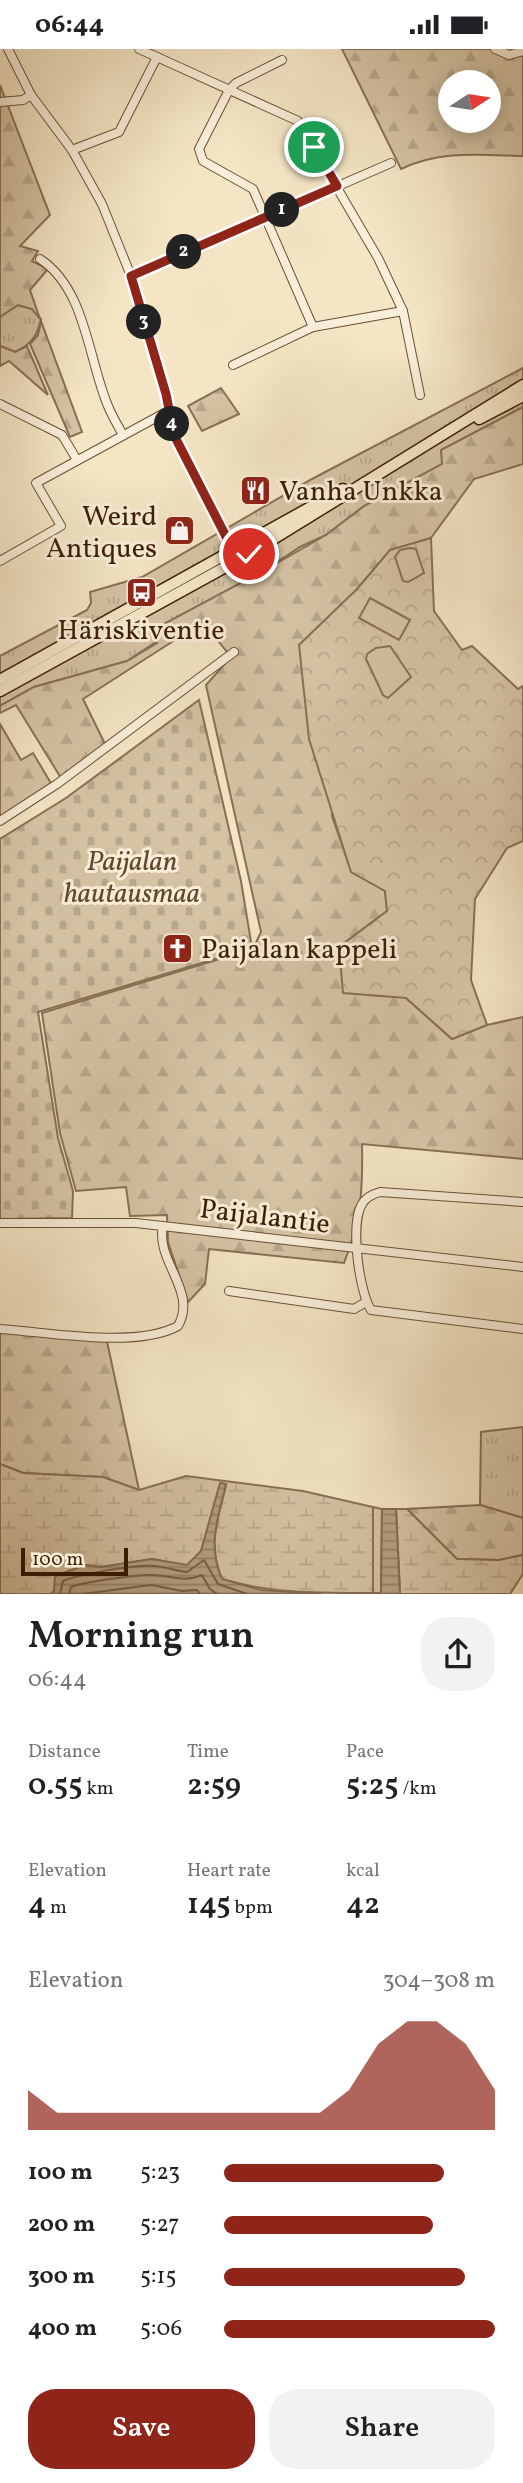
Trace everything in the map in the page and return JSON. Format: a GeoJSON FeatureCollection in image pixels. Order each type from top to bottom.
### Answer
{"type":"FeatureCollection","features":[{"type":"Feature","properties":{"kind":"main road"},"geometry":{"type":"LineString","coordinates":[[0,691],[428,445],[523,385]]}},
{"type":"Feature","properties":{"kind":"main road"},"geometry":{"type":"LineString","coordinates":[[438,438],[523,396]]}},
{"type":"Feature","properties":{"kind":"main road"},"geometry":{"type":"LineString","coordinates":[[0,680],[235,555]]}},
{"type":"Feature","properties":{"kind":"street"},"geometry":{"type":"LineString","coordinates":[[8,49],[31,95],[72,150],[102,204],[131,276],[170,410],[174,435],[235,555]]}},
{"type":"Feature","properties":{"kind":"street"},"geometry":{"type":"LineString","coordinates":[[139,49],[298,121],[337,186],[403,311],[420,395]]}},
{"type":"Feature","properties":{"kind":"street"},"geometry":{"type":"LineString","coordinates":[[495,49],[509,55],[523,51]]}},
{"type":"Feature","properties":{"kind":"street"},"geometry":{"type":"LineString","coordinates":[[72,150],[119,132],[157,57]]}},
{"type":"Feature","properties":{"kind":"street"},"geometry":{"type":"LineString","coordinates":[[282,60],[236,83],[229,90],[199,149],[203,161],[253,189],[313,327]]}},
{"type":"Feature","properties":{"kind":"street"},"geometry":{"type":"LineString","coordinates":[[0,101],[23,100],[31,95]]}},
{"type":"Feature","properties":{"kind":"street"},"geometry":{"type":"LineString","coordinates":[[131,276],[391,163]]}},
{"type":"Feature","properties":{"kind":"street"},"geometry":{"type":"LineString","coordinates":[[40,259],[52,266],[73,298],[107,405],[123,435]]}},
{"type":"Feature","properties":{"kind":"street"},"geometry":{"type":"LineString","coordinates":[[233,365],[313,327],[403,311]]}},
{"type":"Feature","properties":{"kind":"street"},"geometry":{"type":"LineString","coordinates":[[0,404],[62,435],[77,460]]}},
{"type":"Feature","properties":{"kind":"street"},"geometry":{"type":"LineString","coordinates":[[0,561],[61,526],[36,483],[170,410]]}},
{"type":"Feature","properties":{"kind":"street"},"geometry":{"type":"LineString","coordinates":[[0,821],[68,776],[234,652]]}},
{"type":"Feature","properties":{"kind":"street"},"geometry":{"type":"LineString","coordinates":[[523,1202],[380,1192],[370,1195],[362,1203],[358,1249],[366,1302],[371,1310],[523,1329]]}},
{"type":"Feature","properties":{"kind":"street","name":"Paijalantie"},"geometry":{"type":"LineString","coordinates":[[0,1223],[163,1226],[523,1267]]}},
{"type":"Feature","properties":{"kind":"street"},"geometry":{"type":"LineString","coordinates":[[0,1329],[145,1336],[178,1326],[184,1315],[185,1304],[164,1247],[163,1226]]}},
{"type":"Feature","properties":{"kind":"street"},"geometry":{"type":"LineString","coordinates":[[229,1291],[354,1309],[366,1302]]}},
{"type":"Feature","properties":{"kind":"green space"},"geometry":{"type":"Polygon","coordinates":[[[342,49],[490,49],[509,57],[523,54],[523,156],[446,156],[401,169],[342,49]]]}},
{"type":"Feature","properties":{"kind":"green space"},"geometry":{"type":"Polygon","coordinates":[[[0,85],[50,215],[20,246],[38,251],[32,261],[48,269],[30,290],[40,319],[32,309],[18,305],[0,317],[0,85]]]}},
{"type":"Feature","properties":{"kind":"green space"},"geometry":{"type":"Polygon","coordinates":[[[18,305],[32,309],[41,319],[38,331],[32,339],[15,352],[0,346],[0,316],[18,305]]]}},
{"type":"Feature","properties":{"kind":"green space"},"geometry":{"type":"Polygon","coordinates":[[[41,321],[82,432],[70,437],[30,344],[38,335],[41,321]]]}},
{"type":"Feature","properties":{"kind":"green space"},"geometry":{"type":"Polygon","coordinates":[[[0,346],[15,352],[27,346],[48,395],[9,361],[0,366],[0,346]]]}},
{"type":"Feature","properties":{"kind":"green space"},"geometry":{"type":"Polygon","coordinates":[[[523,368],[523,407],[441,450],[443,464],[364,506],[326,535],[300,547],[127,661],[34,687],[0,706],[0,656],[87,610],[91,603],[90,592],[142,577],[312,479],[523,368]]]}},
{"type":"Feature","properties":{"kind":"green space"},"geometry":{"type":"Polygon","coordinates":[[[221,388],[239,414],[202,431],[188,406],[221,388]]]}},
{"type":"Feature","properties":{"kind":"green space"},"geometry":{"type":"Polygon","coordinates":[[[523,407],[523,464],[474,479],[431,538],[390,550],[358,588],[332,816],[351,871],[385,891],[387,911],[339,947],[406,998],[452,1039],[487,1025],[523,1017],[523,1159],[362,1144],[360,1205],[344,1263],[209,1249],[205,1284],[188,1302],[168,1242],[167,1215],[130,1216],[126,1187],[76,1191],[60,1133],[42,1013],[253,949],[261,932],[206,685],[231,657],[203,622],[83,699],[106,746],[61,778],[16,705],[0,713],[0,706],[34,687],[127,661],[157,643],[162,625],[326,535],[364,506],[442,464],[441,450],[523,407]]]}},
{"type":"Feature","properties":{"kind":"green space"},"geometry":{"type":"Polygon","coordinates":[[[431,538],[434,611],[462,650],[472,646],[518,689],[523,686],[523,841],[507,848],[475,899],[471,980],[487,1025],[452,1039],[406,998],[343,993],[339,947],[387,911],[385,891],[351,872],[309,739],[299,645],[358,588],[390,550],[431,538]]]}},
{"type":"Feature","properties":{"kind":"green space"},"geometry":{"type":"Polygon","coordinates":[[[416,549],[424,573],[408,582],[403,581],[395,557],[400,550],[416,549]]]}},
{"type":"Feature","properties":{"kind":"green space"},"geometry":{"type":"Polygon","coordinates":[[[370,598],[410,620],[399,640],[359,618],[370,598]]]}},
{"type":"Feature","properties":{"kind":"green space"},"geometry":{"type":"Polygon","coordinates":[[[390,646],[411,677],[388,698],[383,695],[366,659],[367,654],[376,648],[390,646]]]}},
{"type":"Feature","properties":{"kind":"green space","name":"Paijalan hautausmaa"},"geometry":{"type":"Polygon","coordinates":[[[199,700],[241,881],[252,948],[38,1012],[58,1138],[73,1191],[72,1218],[0,1219],[0,839],[66,798],[199,700]]]}},
{"type":"Feature","properties":{"kind":"green space"},"geometry":{"type":"Polygon","coordinates":[[[0,724],[21,760],[33,753],[52,785],[0,817],[0,724]]]}},
{"type":"Feature","properties":{"kind":"green space"},"geometry":{"type":"Polygon","coordinates":[[[0,1331],[106,1337],[139,1490],[103,1477],[23,1473],[0,1464],[0,1331]]]}},
{"type":"Feature","properties":{"kind":"green space"},"geometry":{"type":"Polygon","coordinates":[[[523,1427],[523,1518],[480,1505],[481,1432],[523,1427]]]}},
{"type":"Feature","properties":{"kind":"green space"},"geometry":{"type":"Polygon","coordinates":[[[0,1464],[23,1473],[103,1477],[139,1490],[186,1476],[303,1491],[373,1507],[373,1593],[278,1590],[222,1579],[215,1554],[215,1532],[226,1485],[221,1483],[201,1551],[187,1566],[152,1559],[101,1567],[85,1565],[51,1594],[0,1594],[0,1464]]]}},
{"type":"Feature","properties":{"kind":"green space"},"geometry":{"type":"Polygon","coordinates":[[[480,1505],[523,1518],[523,1555],[499,1560],[457,1559],[407,1509],[480,1505]]]}},
{"type":"Feature","properties":{"kind":"green space"},"geometry":{"type":"Polygon","coordinates":[[[373,1507],[382,1509],[381,1593],[373,1593],[373,1507]]]}},
{"type":"Feature","properties":{"kind":"green space"},"geometry":{"type":"Polygon","coordinates":[[[396,1509],[407,1509],[457,1559],[499,1560],[523,1555],[523,1574],[510,1594],[400,1594],[396,1509]]]}},
{"type":"Feature","properties":{"kind":"water"},"geometry":{"type":"Polygon","coordinates":[[[220,1483],[226,1484],[215,1532],[215,1554],[222,1579],[261,1590],[323,1594],[51,1594],[54,1591],[55,1576],[85,1565],[101,1567],[152,1559],[187,1565],[201,1551],[220,1483]]]}},
{"type":"Feature","properties":{"kind":"water"},"geometry":{"type":"Polygon","coordinates":[[[382,1509],[396,1509],[400,1594],[342,1594],[381,1593],[382,1509]]]}},
{"type":"Feature","properties":{"kind":"place","name":"Vanha Unkka"},"geometry":{"type":"Point","coordinates":[256,490]}},
{"type":"Feature","properties":{"kind":"place","name":"Weird Antiques"},"geometry":{"type":"Point","coordinates":[180,531]}},
{"type":"Feature","properties":{"kind":"place","name":"Häriskiventie"},"geometry":{"type":"Point","coordinates":[141,592]}},
{"type":"Feature","properties":{"kind":"place","name":"Paijalan kappeli"},"geometry":{"type":"Point","coordinates":[178,948]}},
{"type":"Feature","properties":{"kind":"route"},"geometry":{"type":"LineString","coordinates":[[249,554],[238,560],[174,435],[166,394],[131,276],[337,186],[314,147]]}}]}
